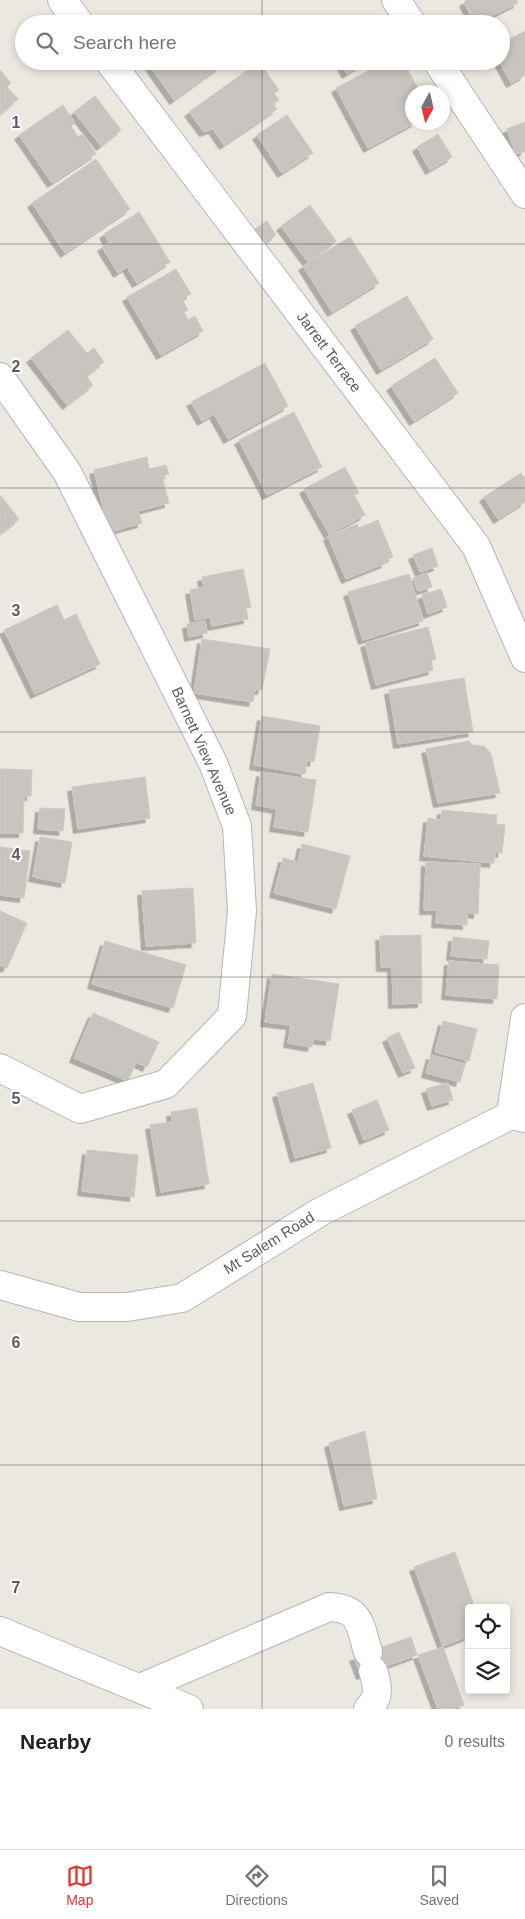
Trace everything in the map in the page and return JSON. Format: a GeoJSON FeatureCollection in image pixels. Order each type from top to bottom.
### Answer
{"type":"FeatureCollection","features":[{"type":"Feature","properties":{"kind":"street"},"geometry":{"type":"LineString","coordinates":[[62,0],[73,15]]}},
{"type":"Feature","properties":{"kind":"street"},"geometry":{"type":"LineString","coordinates":[[396,0],[406,15]]}},
{"type":"Feature","properties":{"kind":"street","name":"Jarrett Terrace"},"geometry":{"type":"LineString","coordinates":[[115,70],[476,546],[525,658]]}},
{"type":"Feature","properties":{"kind":"street"},"geometry":{"type":"LineString","coordinates":[[443,70],[525,194]]}},
{"type":"Feature","properties":{"kind":"street","name":"Barnett View Avenue"},"geometry":{"type":"LineString","coordinates":[[0,377],[67,472],[213,763],[237,826],[242,911],[232,1016],[166,1084],[80,1109],[0,1068]]}},
{"type":"Feature","properties":{"kind":"street"},"geometry":{"type":"LineString","coordinates":[[518,1116],[525,1018]]}},
{"type":"Feature","properties":{"kind":"street","name":"Mt Salem Road"},"geometry":{"type":"LineString","coordinates":[[0,1285],[79,1307],[127,1307],[182,1298],[320,1212],[518,1116]]}},
{"type":"Feature","properties":{"kind":"street"},"geometry":{"type":"LineString","coordinates":[[140,1688],[329,1607],[349,1611],[358,1618],[378,1686],[376,1696],[368,1709]]}},
{"type":"Feature","properties":{"kind":"street"},"geometry":{"type":"LineString","coordinates":[[0,1631],[189,1709]]}},
{"type":"Feature","properties":{"kind":"building"},"geometry":{"type":"Polygon","coordinates":[[[467,0],[516,0],[518,3],[493,15],[470,15],[464,2],[467,0]]]}},
{"type":"Feature","properties":{"kind":"building"},"geometry":{"type":"Polygon","coordinates":[[[525,31],[525,75],[511,83],[504,70],[510,70],[510,39],[525,31]]]}},
{"type":"Feature","properties":{"kind":"building"},"geometry":{"type":"Polygon","coordinates":[[[0,70],[11,83],[7,87],[18,99],[0,115],[0,70]]]}},
{"type":"Feature","properties":{"kind":"building"},"geometry":{"type":"Polygon","coordinates":[[[153,70],[215,70],[174,100],[153,70]]]}},
{"type":"Feature","properties":{"kind":"building"},"geometry":{"type":"Polygon","coordinates":[[[248,70],[265,70],[279,90],[274,93],[279,100],[273,104],[277,109],[224,145],[213,129],[204,132],[189,112],[248,70]]]}},
{"type":"Feature","properties":{"kind":"building"},"geometry":{"type":"Polygon","coordinates":[[[345,70],[353,70],[347,74],[345,70]]]}},
{"type":"Feature","properties":{"kind":"building"},"geometry":{"type":"Polygon","coordinates":[[[370,70],[408,70],[416,85],[405,85],[405,128],[368,148],[336,88],[370,70]]]}},
{"type":"Feature","properties":{"kind":"building"},"geometry":{"type":"Polygon","coordinates":[[[95,96],[121,130],[101,146],[74,112],[95,96]]]}},
{"type":"Feature","properties":{"kind":"building"},"geometry":{"type":"Polygon","coordinates":[[[63,105],[75,123],[71,126],[78,137],[83,134],[96,154],[52,183],[19,135],[63,105]]]}},
{"type":"Feature","properties":{"kind":"building"},"geometry":{"type":"Polygon","coordinates":[[[287,115],[313,153],[282,173],[257,135],[287,115]]]}},
{"type":"Feature","properties":{"kind":"building"},"geometry":{"type":"Polygon","coordinates":[[[525,122],[525,151],[516,154],[507,129],[525,122]]]}},
{"type":"Feature","properties":{"kind":"building"},"geometry":{"type":"Polygon","coordinates":[[[438,134],[452,157],[430,170],[417,147],[438,134]]]}},
{"type":"Feature","properties":{"kind":"building"},"geometry":{"type":"Polygon","coordinates":[[[96,159],[130,209],[65,253],[32,203],[96,159]]]}},
{"type":"Feature","properties":{"kind":"building"},"geometry":{"type":"Polygon","coordinates":[[[310,205],[336,241],[308,262],[281,226],[310,205]]]}},
{"type":"Feature","properties":{"kind":"building"},"geometry":{"type":"Polygon","coordinates":[[[139,212],[170,262],[137,283],[127,267],[118,273],[102,247],[109,242],[104,234],[139,212]]]}},
{"type":"Feature","properties":{"kind":"building"},"geometry":{"type":"Polygon","coordinates":[[[267,221],[276,235],[259,247],[249,233],[267,221]]]}},
{"type":"Feature","properties":{"kind":"building"},"geometry":{"type":"Polygon","coordinates":[[[350,237],[379,283],[332,312],[303,266],[350,237]]]}},
{"type":"Feature","properties":{"kind":"building"},"geometry":{"type":"Polygon","coordinates":[[[176,269],[191,294],[182,299],[188,310],[184,312],[188,320],[195,316],[203,331],[161,355],[127,297],[176,269]]]}},
{"type":"Feature","properties":{"kind":"building"},"geometry":{"type":"Polygon","coordinates":[[[407,296],[433,339],[381,370],[355,326],[407,296]]]}},
{"type":"Feature","properties":{"kind":"building"},"geometry":{"type":"Polygon","coordinates":[[[68,330],[87,353],[94,348],[104,362],[86,376],[93,385],[67,405],[31,358],[68,330]]]}},
{"type":"Feature","properties":{"kind":"building"},"geometry":{"type":"Polygon","coordinates":[[[435,358],[458,393],[414,421],[391,386],[435,358]]]}},
{"type":"Feature","properties":{"kind":"building"},"geometry":{"type":"Polygon","coordinates":[[[265,363],[288,406],[228,439],[214,414],[202,421],[191,402],[265,363]]]}},
{"type":"Feature","properties":{"kind":"building"},"geometry":{"type":"Polygon","coordinates":[[[294,412],[322,467],[267,495],[239,440],[294,412]]]}},
{"type":"Feature","properties":{"kind":"building"},"geometry":{"type":"Polygon","coordinates":[[[147,457],[149,469],[166,465],[169,474],[162,476],[169,503],[138,511],[142,523],[109,532],[94,470],[147,457]]]}},
{"type":"Feature","properties":{"kind":"building"},"geometry":{"type":"Polygon","coordinates":[[[345,467],[359,493],[354,495],[365,515],[329,534],[304,489],[345,467]]]}},
{"type":"Feature","properties":{"kind":"building"},"geometry":{"type":"Polygon","coordinates":[[[521,473],[525,479],[525,502],[498,519],[484,497],[521,473]]]}},
{"type":"Feature","properties":{"kind":"building"},"geometry":{"type":"Polygon","coordinates":[[[0,495],[19,519],[0,534],[0,495]]]}},
{"type":"Feature","properties":{"kind":"building"},"geometry":{"type":"Polygon","coordinates":[[[378,520],[393,557],[385,561],[386,563],[346,579],[328,536],[357,524],[359,528],[378,520]]]}},
{"type":"Feature","properties":{"kind":"building"},"geometry":{"type":"Polygon","coordinates":[[[432,548],[438,566],[420,572],[413,555],[432,548]]]}},
{"type":"Feature","properties":{"kind":"building"},"geometry":{"type":"Polygon","coordinates":[[[243,569],[251,607],[246,608],[248,619],[212,626],[210,617],[195,620],[190,590],[204,587],[202,577],[243,569]]]}},
{"type":"Feature","properties":{"kind":"building"},"geometry":{"type":"Polygon","coordinates":[[[427,573],[432,587],[418,591],[413,578],[427,573]]]}},
{"type":"Feature","properties":{"kind":"building"},"geometry":{"type":"Polygon","coordinates":[[[409,574],[423,621],[363,640],[348,592],[409,574]]]}},
{"type":"Feature","properties":{"kind":"building"},"geometry":{"type":"Polygon","coordinates":[[[441,589],[447,607],[428,614],[422,595],[441,589]]]}},
{"type":"Feature","properties":{"kind":"building"},"geometry":{"type":"Polygon","coordinates":[[[57,605],[64,620],[76,614],[100,664],[35,694],[4,630],[57,605]]]}},
{"type":"Feature","properties":{"kind":"building"},"geometry":{"type":"Polygon","coordinates":[[[205,621],[207,633],[189,637],[187,624],[205,621]]]}},
{"type":"Feature","properties":{"kind":"building"},"geometry":{"type":"Polygon","coordinates":[[[428,627],[436,659],[431,660],[433,670],[376,685],[365,643],[428,627]]]}},
{"type":"Feature","properties":{"kind":"building"},"geometry":{"type":"Polygon","coordinates":[[[202,639],[270,649],[262,690],[255,689],[253,702],[194,693],[202,639]]]}},
{"type":"Feature","properties":{"kind":"building"},"geometry":{"type":"Polygon","coordinates":[[[464,678],[473,732],[398,744],[389,690],[464,678]]]}},
{"type":"Feature","properties":{"kind":"building"},"geometry":{"type":"Polygon","coordinates":[[[262,716],[320,726],[314,762],[307,760],[305,774],[254,765],[262,716]]]}},
{"type":"Feature","properties":{"kind":"building"},"geometry":{"type":"Polygon","coordinates":[[[469,741],[472,745],[484,746],[491,754],[500,793],[438,803],[426,749],[469,741]]]}},
{"type":"Feature","properties":{"kind":"building"},"geometry":{"type":"Polygon","coordinates":[[[0,769],[32,770],[31,796],[24,796],[23,833],[0,833],[0,769]]]}},
{"type":"Feature","properties":{"kind":"building"},"geometry":{"type":"Polygon","coordinates":[[[261,772],[316,780],[308,832],[274,827],[277,809],[256,805],[261,772]]]}},
{"type":"Feature","properties":{"kind":"building"},"geometry":{"type":"Polygon","coordinates":[[[145,777],[150,818],[78,829],[72,787],[145,777]]]}},
{"type":"Feature","properties":{"kind":"building"},"geometry":{"type":"Polygon","coordinates":[[[40,808],[65,809],[63,831],[38,829],[40,808]]]}},
{"type":"Feature","properties":{"kind":"building"},"geometry":{"type":"Polygon","coordinates":[[[442,810],[497,815],[496,824],[505,825],[502,853],[495,852],[494,863],[424,856],[428,818],[441,820],[442,810]]]}},
{"type":"Feature","properties":{"kind":"building"},"geometry":{"type":"Polygon","coordinates":[[[40,837],[72,842],[65,883],[33,877],[40,837]]]}},
{"type":"Feature","properties":{"kind":"building"},"geometry":{"type":"Polygon","coordinates":[[[302,844],[350,856],[336,909],[274,893],[283,858],[298,862],[302,844]]]}},
{"type":"Feature","properties":{"kind":"building"},"geometry":{"type":"Polygon","coordinates":[[[0,847],[30,851],[24,898],[0,895],[0,847]]]}},
{"type":"Feature","properties":{"kind":"building"},"geometry":{"type":"Polygon","coordinates":[[[426,862],[480,864],[478,914],[467,913],[467,925],[436,923],[437,910],[424,910],[426,862]]]}},
{"type":"Feature","properties":{"kind":"building"},"geometry":{"type":"Polygon","coordinates":[[[193,888],[196,943],[146,946],[142,891],[193,888]]]}},
{"type":"Feature","properties":{"kind":"building"},"geometry":{"type":"Polygon","coordinates":[[[0,911],[27,923],[7,968],[0,965],[0,911]]]}},
{"type":"Feature","properties":{"kind":"building"},"geometry":{"type":"Polygon","coordinates":[[[421,935],[422,1003],[393,1004],[392,967],[381,967],[380,936],[421,935]]]}},
{"type":"Feature","properties":{"kind":"building"},"geometry":{"type":"Polygon","coordinates":[[[453,937],[489,941],[487,959],[451,956],[453,937]]]}},
{"type":"Feature","properties":{"kind":"building"},"geometry":{"type":"Polygon","coordinates":[[[105,941],[186,965],[173,1008],[92,984],[105,941]]]}},
{"type":"Feature","properties":{"kind":"building"},"geometry":{"type":"Polygon","coordinates":[[[449,961],[499,965],[497,999],[446,995],[449,961]]]}},
{"type":"Feature","properties":{"kind":"building"},"geometry":{"type":"Polygon","coordinates":[[[272,974],[339,984],[330,1041],[313,1039],[312,1047],[288,1043],[291,1025],[265,1022],[272,974]]]}},
{"type":"Feature","properties":{"kind":"building"},"geometry":{"type":"Polygon","coordinates":[[[93,1013],[159,1042],[147,1067],[136,1062],[128,1081],[74,1058],[93,1013]]]}},
{"type":"Feature","properties":{"kind":"building"},"geometry":{"type":"Polygon","coordinates":[[[443,1021],[477,1029],[469,1061],[435,1052],[443,1021]]]}},
{"type":"Feature","properties":{"kind":"building"},"geometry":{"type":"Polygon","coordinates":[[[399,1032],[415,1068],[403,1073],[387,1038],[399,1032]]]}},
{"type":"Feature","properties":{"kind":"building"},"geometry":{"type":"Polygon","coordinates":[[[431,1055],[465,1064],[460,1082],[426,1073],[431,1055]]]}},
{"type":"Feature","properties":{"kind":"building"},"geometry":{"type":"Polygon","coordinates":[[[313,1083],[331,1148],[295,1158],[277,1093],[313,1083]]]}},
{"type":"Feature","properties":{"kind":"building"},"geometry":{"type":"Polygon","coordinates":[[[448,1083],[453,1100],[432,1106],[426,1089],[448,1083]]]}},
{"type":"Feature","properties":{"kind":"building"},"geometry":{"type":"Polygon","coordinates":[[[377,1100],[389,1130],[364,1140],[352,1110],[377,1100]]]}},
{"type":"Feature","properties":{"kind":"building"},"geometry":{"type":"Polygon","coordinates":[[[197,1108],[209,1184],[161,1192],[150,1125],[172,1122],[171,1112],[197,1108]]]}},
{"type":"Feature","properties":{"kind":"building"},"geometry":{"type":"Polygon","coordinates":[[[87,1150],[138,1155],[134,1197],[82,1191],[87,1150]]]}},
{"type":"Feature","properties":{"kind":"building"},"geometry":{"type":"Polygon","coordinates":[[[365,1431],[377,1499],[344,1506],[329,1443],[365,1431]]]}},
{"type":"Feature","properties":{"kind":"building"},"geometry":{"type":"Polygon","coordinates":[[[455,1552],[474,1604],[465,1604],[465,1638],[443,1646],[414,1567],[455,1552]]]}},
{"type":"Feature","properties":{"kind":"building"},"geometry":{"type":"Polygon","coordinates":[[[411,1637],[417,1655],[361,1675],[354,1657],[411,1637]]]}},
{"type":"Feature","properties":{"kind":"building"},"geometry":{"type":"Polygon","coordinates":[[[443,1647],[464,1705],[452,1709],[438,1709],[418,1655],[443,1647]]]}}]}
